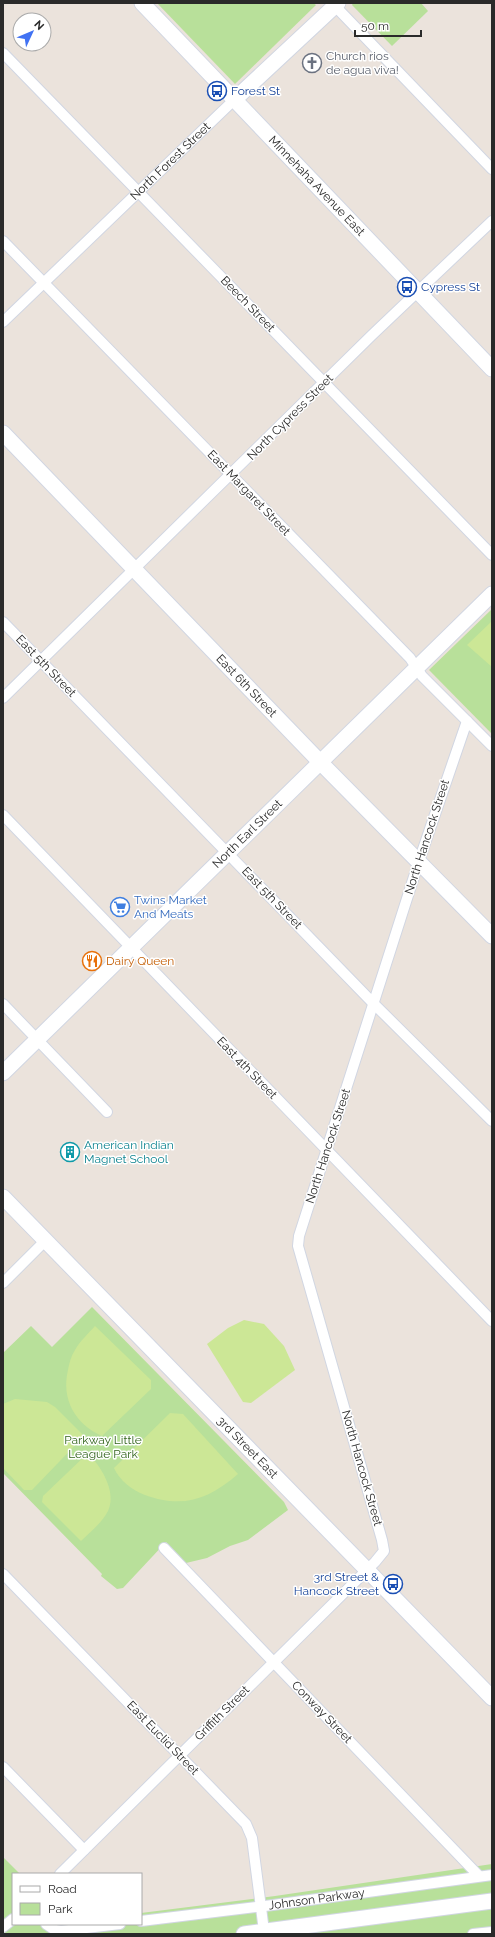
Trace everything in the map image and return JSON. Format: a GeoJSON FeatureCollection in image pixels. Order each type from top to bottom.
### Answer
{"type":"FeatureCollection","features":[{"type":"Feature","properties":{"kind":"street","name":"Minnehaha Avenue East"},"geometry":{"type":"LineString","coordinates":[[142,3],[492,369]]}},
{"type":"Feature","properties":{"kind":"street","name":"North Forest Street"},"geometry":{"type":"LineString","coordinates":[[3,322],[234,100],[336,5]]}},
{"type":"Feature","properties":{"kind":"street"},"geometry":{"type":"LineString","coordinates":[[336,5],[492,169]]}},
{"type":"Feature","properties":{"kind":"street","name":"Beech Street"},"geometry":{"type":"LineString","coordinates":[[3,53],[492,555]]}},
{"type":"Feature","properties":{"kind":"street","name":"North Cypress Street"},"geometry":{"type":"LineString","coordinates":[[3,698],[324,382],[492,221]]}},
{"type":"Feature","properties":{"kind":"street","name":"East Margaret Street"},"geometry":{"type":"LineString","coordinates":[[3,241],[410,658],[422,676],[492,746]]}},
{"type":"Feature","properties":{"kind":"street","name":"East 6th Street"},"geometry":{"type":"LineString","coordinates":[[3,433],[321,763],[492,936]]}},
{"type":"Feature","properties":{"kind":"street","name":"North Earl Street"},"geometry":{"type":"LineString","coordinates":[[3,1073],[132,949],[492,594]]}},
{"type":"Feature","properties":{"kind":"street","name":"East 5th Street"},"geometry":{"type":"LineString","coordinates":[[3,622],[373,1003],[492,1121]]}},
{"type":"Feature","properties":{"kind":"street","name":"North Hancock Street"},"geometry":{"type":"LineString","coordinates":[[367,1570],[382,1554],[384,1546],[298,1246],[299,1236],[419,861],[467,721]]}},
{"type":"Feature","properties":{"kind":"street","name":"East 4th Street"},"geometry":{"type":"LineString","coordinates":[[3,815],[492,1320]]}},
{"type":"Feature","properties":{"kind":"street"},"geometry":{"type":"LineString","coordinates":[[3,1004],[107,1112]]}},
{"type":"Feature","properties":{"kind":"street","name":"3rd Street East"},"geometry":{"type":"LineString","coordinates":[[3,1197],[492,1698]]}},
{"type":"Feature","properties":{"kind":"street"},"geometry":{"type":"LineString","coordinates":[[3,1283],[46,1240]]}},
{"type":"Feature","properties":{"kind":"street","name":"Conway Street"},"geometry":{"type":"LineString","coordinates":[[164,1548],[480,1876]]}},
{"type":"Feature","properties":{"kind":"street","name":"Griffith Street"},"geometry":{"type":"LineString","coordinates":[[61,1873],[367,1570]]}},
{"type":"Feature","properties":{"kind":"street","name":"East Euclid Street"},"geometry":{"type":"LineString","coordinates":[[3,1574],[246,1824],[252,1838],[264,1933]]}},
{"type":"Feature","properties":{"kind":"street"},"geometry":{"type":"LineString","coordinates":[[3,1767],[84,1850]]}},
{"type":"Feature","properties":{"kind":"street","name":"Johnson Parkway"},"geometry":{"type":"LineString","coordinates":[[142,1921],[492,1875]]}},
{"type":"Feature","properties":{"kind":"street","name":"Johnson Parkway"},"geometry":{"type":"LineString","coordinates":[[244,1934],[264,1933],[492,1901]]}},
{"type":"Feature","properties":{"kind":"street"},"geometry":{"type":"LineString","coordinates":[[3,1927],[12,1919]]}},
{"type":"Feature","properties":{"kind":"street"},"geometry":{"type":"LineString","coordinates":[[48,1925],[61,1932],[113,1925]]}},
{"type":"Feature","properties":{"kind":"street"},"geometry":{"type":"LineString","coordinates":[[473,1934],[492,1932]]}},
{"type":"Feature","properties":{"kind":"green space"},"geometry":{"type":"Polygon","coordinates":[[[157,3],[313,3],[316,5],[235,84],[157,3]]]}},
{"type":"Feature","properties":{"kind":"green space"},"geometry":{"type":"Polygon","coordinates":[[[353,3],[421,3],[428,11],[392,46],[352,5],[353,3]]]}},
{"type":"Feature","properties":{"kind":"green space"},"geometry":{"type":"Polygon","coordinates":[[[492,609],[492,734],[429,670],[492,609]]]}},
{"type":"Feature","properties":{"kind":"green space"},"geometry":{"type":"Polygon","coordinates":[[[492,621],[492,667],[467,645],[492,621]]]}},
{"type":"Feature","properties":{"kind":"green space","name":"Parkway Little League Park"},"geometry":{"type":"Polygon","coordinates":[[[92,1307],[284,1502],[288,1510],[248,1540],[230,1546],[207,1558],[186,1563],[166,1542],[123,1588],[117,1589],[101,1576],[102,1574],[3,1473],[3,1353],[31,1326],[52,1347],[92,1307]]]}},
{"type":"Feature","properties":{"kind":"green space"},"geometry":{"type":"Polygon","coordinates":[[[244,1320],[264,1324],[284,1346],[295,1370],[251,1403],[243,1402],[207,1344],[228,1328],[244,1320]]]}},
{"type":"Feature","properties":{"kind":"green space"},"geometry":{"type":"Polygon","coordinates":[[[95,1326],[151,1380],[151,1389],[102,1436],[84,1425],[72,1409],[66,1381],[72,1355],[79,1344],[95,1326]]]}},
{"type":"Feature","properties":{"kind":"green space"},"geometry":{"type":"Polygon","coordinates":[[[15,1399],[47,1402],[55,1407],[84,1436],[32,1490],[24,1490],[3,1468],[3,1404],[15,1399]]]}},
{"type":"Feature","properties":{"kind":"green space"},"geometry":{"type":"Polygon","coordinates":[[[170,1413],[183,1414],[238,1474],[217,1490],[195,1499],[183,1501],[159,1499],[145,1495],[131,1488],[120,1477],[114,1468],[170,1413]]]}},
{"type":"Feature","properties":{"kind":"green space"},"geometry":{"type":"Polygon","coordinates":[[[88,1453],[98,1465],[106,1480],[109,1488],[110,1503],[108,1511],[103,1519],[81,1541],[42,1502],[43,1496],[88,1453]]]}},
{"type":"Feature","properties":{"kind":"green space"},"geometry":{"type":"Polygon","coordinates":[[[3,1857],[19,1873],[12,1873],[12,1925],[142,1925],[142,1913],[275,1896],[492,1864],[492,1934],[3,1934],[3,1857]]]}},
{"type":"Feature","properties":{"kind":"place","name":"Church rios de agua viva!"},"geometry":{"type":"Point","coordinates":[312,63]}},
{"type":"Feature","properties":{"kind":"place","name":"Forest St"},"geometry":{"type":"Point","coordinates":[217,91]}},
{"type":"Feature","properties":{"kind":"place","name":"Cypress St"},"geometry":{"type":"Point","coordinates":[407,287]}},
{"type":"Feature","properties":{"kind":"place","name":"Twins Market And Meats"},"geometry":{"type":"Point","coordinates":[120,907]}},
{"type":"Feature","properties":{"kind":"place","name":"Dairy Queen"},"geometry":{"type":"Point","coordinates":[92,961]}},
{"type":"Feature","properties":{"kind":"place","name":"American Indian Magnet School"},"geometry":{"type":"Point","coordinates":[70,1152]}},
{"type":"Feature","properties":{"kind":"place","name":"3rd Street & Hancock Street"},"geometry":{"type":"Point","coordinates":[393,1584]}}]}
